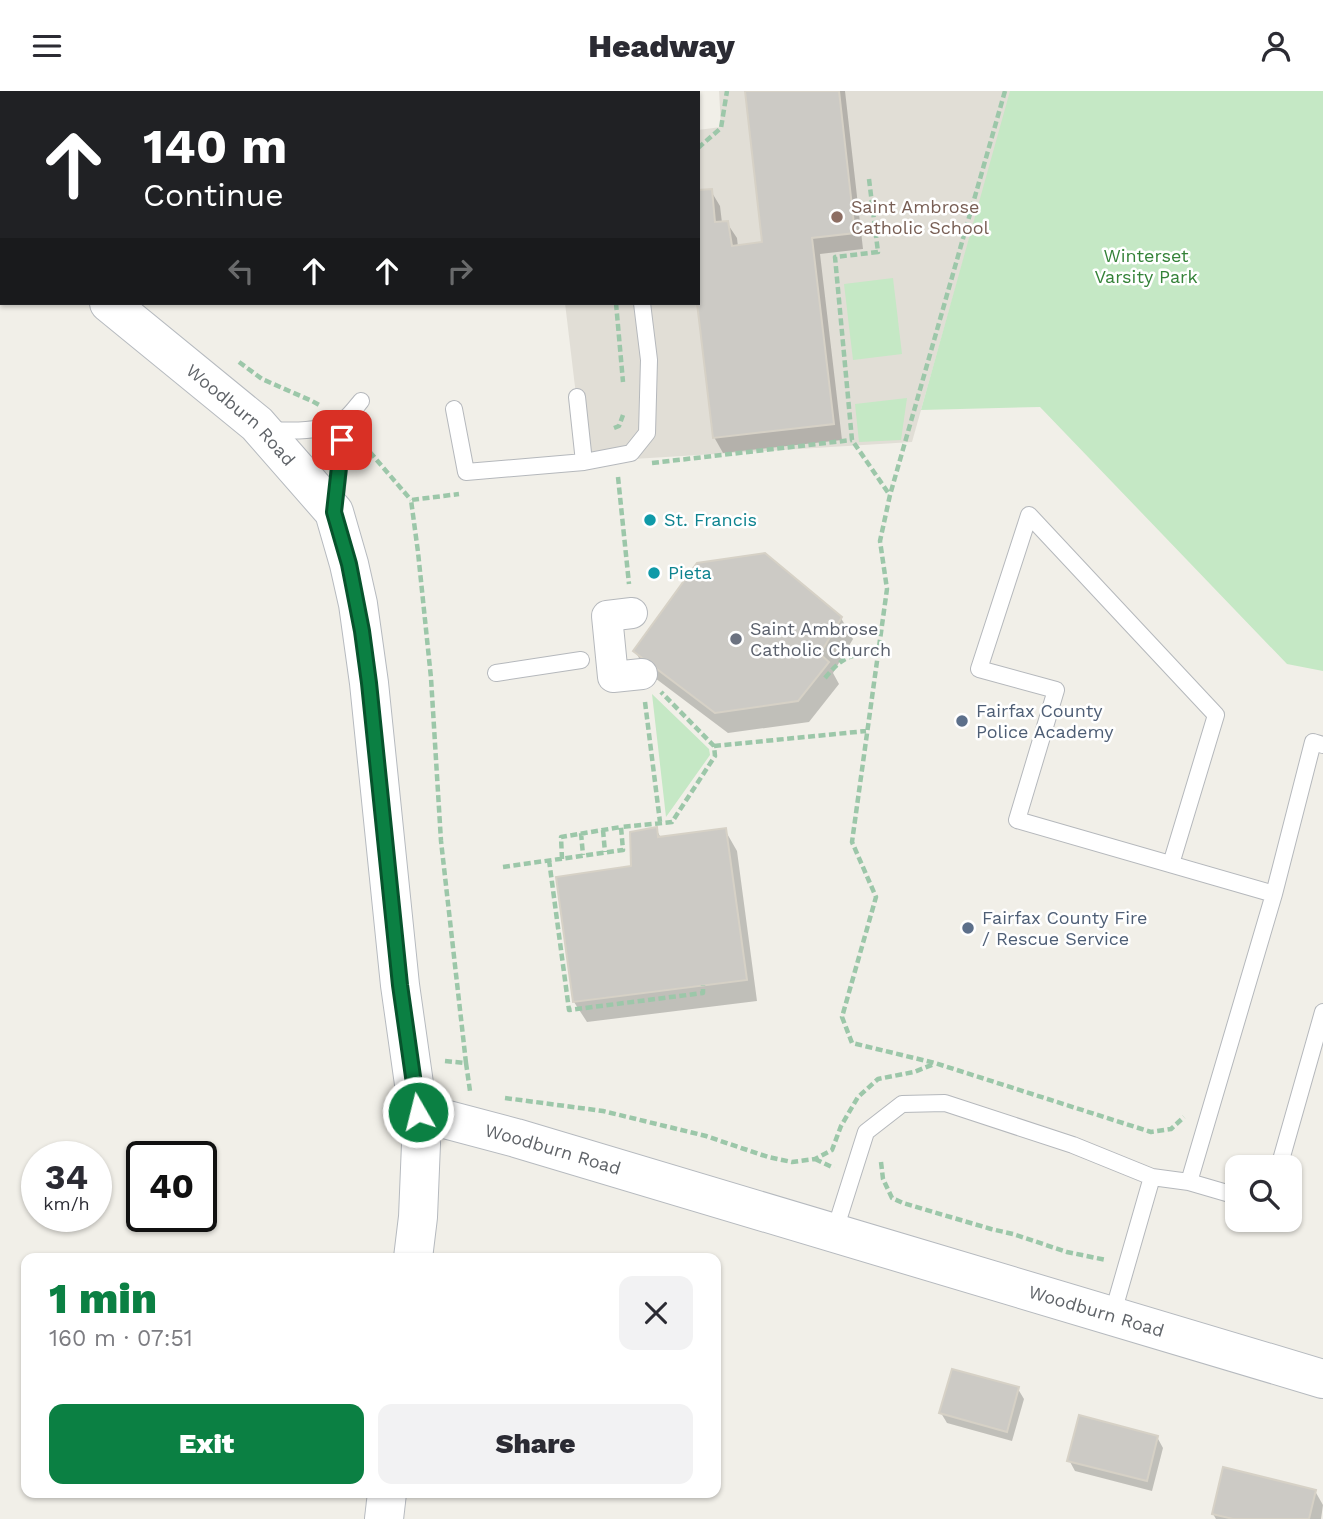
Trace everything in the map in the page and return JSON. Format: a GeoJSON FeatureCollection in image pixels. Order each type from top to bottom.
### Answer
{"type":"FeatureCollection","features":[{"type":"Feature","properties":{"kind":"street","name":"Woodburn Road"},"geometry":{"type":"LineString","coordinates":[[111,305],[261,429],[334,512],[352,577],[367,670],[400,985],[418,1112],[516,1138],[1323,1379]]}},
{"type":"Feature","properties":{"kind":"street"},"geometry":{"type":"LineString","coordinates":[[632,613],[607,616],[613,677],[642,674]]}},
{"type":"Feature","properties":{"kind":"street"},"geometry":{"type":"LineString","coordinates":[[414,1253],[421,1145],[418,1112]]}},
{"type":"Feature","properties":{"kind":"street"},"geometry":{"type":"LineString","coordinates":[[384,1519],[386,1498]]}},
{"type":"Feature","properties":{"kind":"lane"},"geometry":{"type":"LineString","coordinates":[[454,409],[466,472],[584,462],[631,453],[647,433],[649,360],[642,305]]}},
{"type":"Feature","properties":{"kind":"lane"},"geometry":{"type":"LineString","coordinates":[[577,397],[584,462]]}},
{"type":"Feature","properties":{"kind":"lane"},"geometry":{"type":"LineString","coordinates":[[261,429],[298,431],[327,426],[344,421],[361,401]]}},
{"type":"Feature","properties":{"kind":"lane"},"geometry":{"type":"LineString","coordinates":[[334,512],[344,421]]}},
{"type":"Feature","properties":{"kind":"lane"},"geometry":{"type":"LineString","coordinates":[[1171,864],[1216,715],[1029,515],[979,669],[1056,690],[1017,820],[1273,894]]}},
{"type":"Feature","properties":{"kind":"lane"},"geometry":{"type":"LineString","coordinates":[[496,673],[581,660]]}},
{"type":"Feature","properties":{"kind":"lane"},"geometry":{"type":"LineString","coordinates":[[1189,1182],[1273,894],[1313,742],[1323,745]]}},
{"type":"Feature","properties":{"kind":"lane"},"geometry":{"type":"LineString","coordinates":[[1282,1155],[1323,1012]]}},
{"type":"Feature","properties":{"kind":"lane"},"geometry":{"type":"LineString","coordinates":[[834,1233],[866,1132],[902,1104],[945,1103],[1073,1145],[1152,1177],[1189,1182],[1225,1192]]}},
{"type":"Feature","properties":{"kind":"lane"},"geometry":{"type":"LineString","coordinates":[[1112,1316],[1152,1177]]}},
{"type":"Feature","properties":{"kind":"path"},"geometry":{"type":"LineString","coordinates":[[700,146],[721,128],[727,91]]}},
{"type":"Feature","properties":{"kind":"path"},"geometry":{"type":"LineString","coordinates":[[1005,91],[890,495],[880,541],[887,589],[852,842],[876,897],[842,1017],[852,1043],[935,1063],[1151,1132],[1171,1129],[1188,1113]]}},
{"type":"Feature","properties":{"kind":"path"},"geometry":{"type":"LineString","coordinates":[[869,179],[878,252],[835,257],[852,440],[890,495]]}},
{"type":"Feature","properties":{"kind":"path"},"geometry":{"type":"LineString","coordinates":[[616,305],[625,394]]}},
{"type":"Feature","properties":{"kind":"path"},"geometry":{"type":"LineString","coordinates":[[232,356],[262,379],[312,401],[344,421],[411,500],[431,678],[441,841],[470,1093]]}},
{"type":"Feature","properties":{"kind":"path"},"geometry":{"type":"LineString","coordinates":[[614,428],[620,426],[626,407]]}},
{"type":"Feature","properties":{"kind":"path"},"geometry":{"type":"LineString","coordinates":[[647,463],[852,440]]}},
{"type":"Feature","properties":{"kind":"path"},"geometry":{"type":"LineString","coordinates":[[628,473],[618,477],[632,613]]}},
{"type":"Feature","properties":{"kind":"path"},"geometry":{"type":"LineString","coordinates":[[411,500],[469,493]]}},
{"type":"Feature","properties":{"kind":"path"},"geometry":{"type":"LineString","coordinates":[[825,678],[839,661],[855,654],[879,652]]}},
{"type":"Feature","properties":{"kind":"path"},"geometry":{"type":"LineString","coordinates":[[562,859],[561,837],[672,822],[715,756],[714,746],[642,674]]}},
{"type":"Feature","properties":{"kind":"path"},"geometry":{"type":"LineString","coordinates":[[642,674],[660,822]]}},
{"type":"Feature","properties":{"kind":"path"},"geometry":{"type":"LineString","coordinates":[[714,746],[866,731]]}},
{"type":"Feature","properties":{"kind":"path"},"geometry":{"type":"LineString","coordinates":[[503,867],[623,850],[621,827]]}},
{"type":"Feature","properties":{"kind":"path"},"geometry":{"type":"LineString","coordinates":[[603,830],[606,852]]}},
{"type":"Feature","properties":{"kind":"path"},"geometry":{"type":"LineString","coordinates":[[581,833],[583,855]]}},
{"type":"Feature","properties":{"kind":"path"},"geometry":{"type":"LineString","coordinates":[[549,860],[569,1010],[703,993],[703,985]]}},
{"type":"Feature","properties":{"kind":"path"},"geometry":{"type":"LineString","coordinates":[[442,1061],[466,1063]]}},
{"type":"Feature","properties":{"kind":"path"},"geometry":{"type":"LineString","coordinates":[[497,1096],[603,1111],[706,1136],[768,1157],[792,1162],[815,1159],[832,1150],[841,1126],[858,1097],[878,1079],[914,1072],[935,1063]]}},
{"type":"Feature","properties":{"kind":"path"},"geometry":{"type":"LineString","coordinates":[[883,1150],[883,1179],[892,1198],[1067,1252],[1127,1264]]}},
{"type":"Feature","properties":{"kind":"shaded area","name":"Saint Ambrose Catholic School"},"geometry":{"type":"Polygon","coordinates":[[[719,91],[1011,91],[912,442],[584,462],[565,305],[700,305],[700,130],[721,127],[719,91]]]}},
{"type":"Feature","properties":{"kind":"green space","name":"Winterset Varsity Park"},"geometry":{"type":"Polygon","coordinates":[[[1010,91],[1323,91],[1323,671],[1287,664],[1040,407],[921,410],[1010,91]]]}},
{"type":"Feature","properties":{"kind":"green space"},"geometry":{"type":"Polygon","coordinates":[[[893,278],[902,354],[853,360],[844,284],[893,278]]]}},
{"type":"Feature","properties":{"kind":"green space"},"geometry":{"type":"Polygon","coordinates":[[[907,398],[901,440],[859,442],[855,404],[907,398]]]}},
{"type":"Feature","properties":{"kind":"green space"},"geometry":{"type":"Polygon","coordinates":[[[652,694],[709,749],[710,755],[666,817],[652,694]]]}},
{"type":"Feature","properties":{"kind":"building"},"geometry":{"type":"Polygon","coordinates":[[[745,91],[839,91],[855,233],[812,238],[834,424],[713,438],[697,305],[700,305],[700,190],[712,189],[715,222],[728,221],[732,246],[762,242],[745,91]]]}},
{"type":"Feature","properties":{"kind":"building","name":"Saint Ambrose Catholic Church"},"geometry":{"type":"Polygon","coordinates":[[[765,553],[842,617],[820,654],[829,662],[798,701],[715,713],[633,651],[697,563],[765,553]]]}},
{"type":"Feature","properties":{"kind":"building"},"geometry":{"type":"Polygon","coordinates":[[[657,827],[658,837],[726,828],[747,980],[573,1002],[556,877],[631,866],[630,832],[657,827]]]}},
{"type":"Feature","properties":{"kind":"building"},"geometry":{"type":"Polygon","coordinates":[[[952,1369],[1019,1387],[1007,1432],[939,1413],[952,1369]]]}},
{"type":"Feature","properties":{"kind":"building"},"geometry":{"type":"Polygon","coordinates":[[[1079,1415],[1158,1436],[1147,1481],[1067,1461],[1079,1415]]]}},
{"type":"Feature","properties":{"kind":"building"},"geometry":{"type":"Polygon","coordinates":[[[1223,1467],[1316,1490],[1309,1519],[1233,1519],[1212,1514],[1223,1467]]]}},
{"type":"Feature","properties":{"kind":"place","name":"Saint Ambrose Catholic School"},"geometry":{"type":"Point","coordinates":[837,217]}},
{"type":"Feature","properties":{"kind":"place","name":"St. Francis"},"geometry":{"type":"Point","coordinates":[650,520]}},
{"type":"Feature","properties":{"kind":"place","name":"Pieta"},"geometry":{"type":"Point","coordinates":[654,573]}},
{"type":"Feature","properties":{"kind":"place","name":"Saint Ambrose Catholic Church"},"geometry":{"type":"Point","coordinates":[736,639]}},
{"type":"Feature","properties":{"kind":"place","name":"Fairfax County Police Academy"},"geometry":{"type":"Point","coordinates":[962,721]}},
{"type":"Feature","properties":{"kind":"place","name":"Fairfax County Fire / Rescue Service"},"geometry":{"type":"Point","coordinates":[968,928]}},
{"type":"Feature","properties":{"kind":"route"},"geometry":{"type":"LineString","coordinates":[[342,440],[334,512],[349,564],[362,631],[391,908],[418,1112]]}}]}
